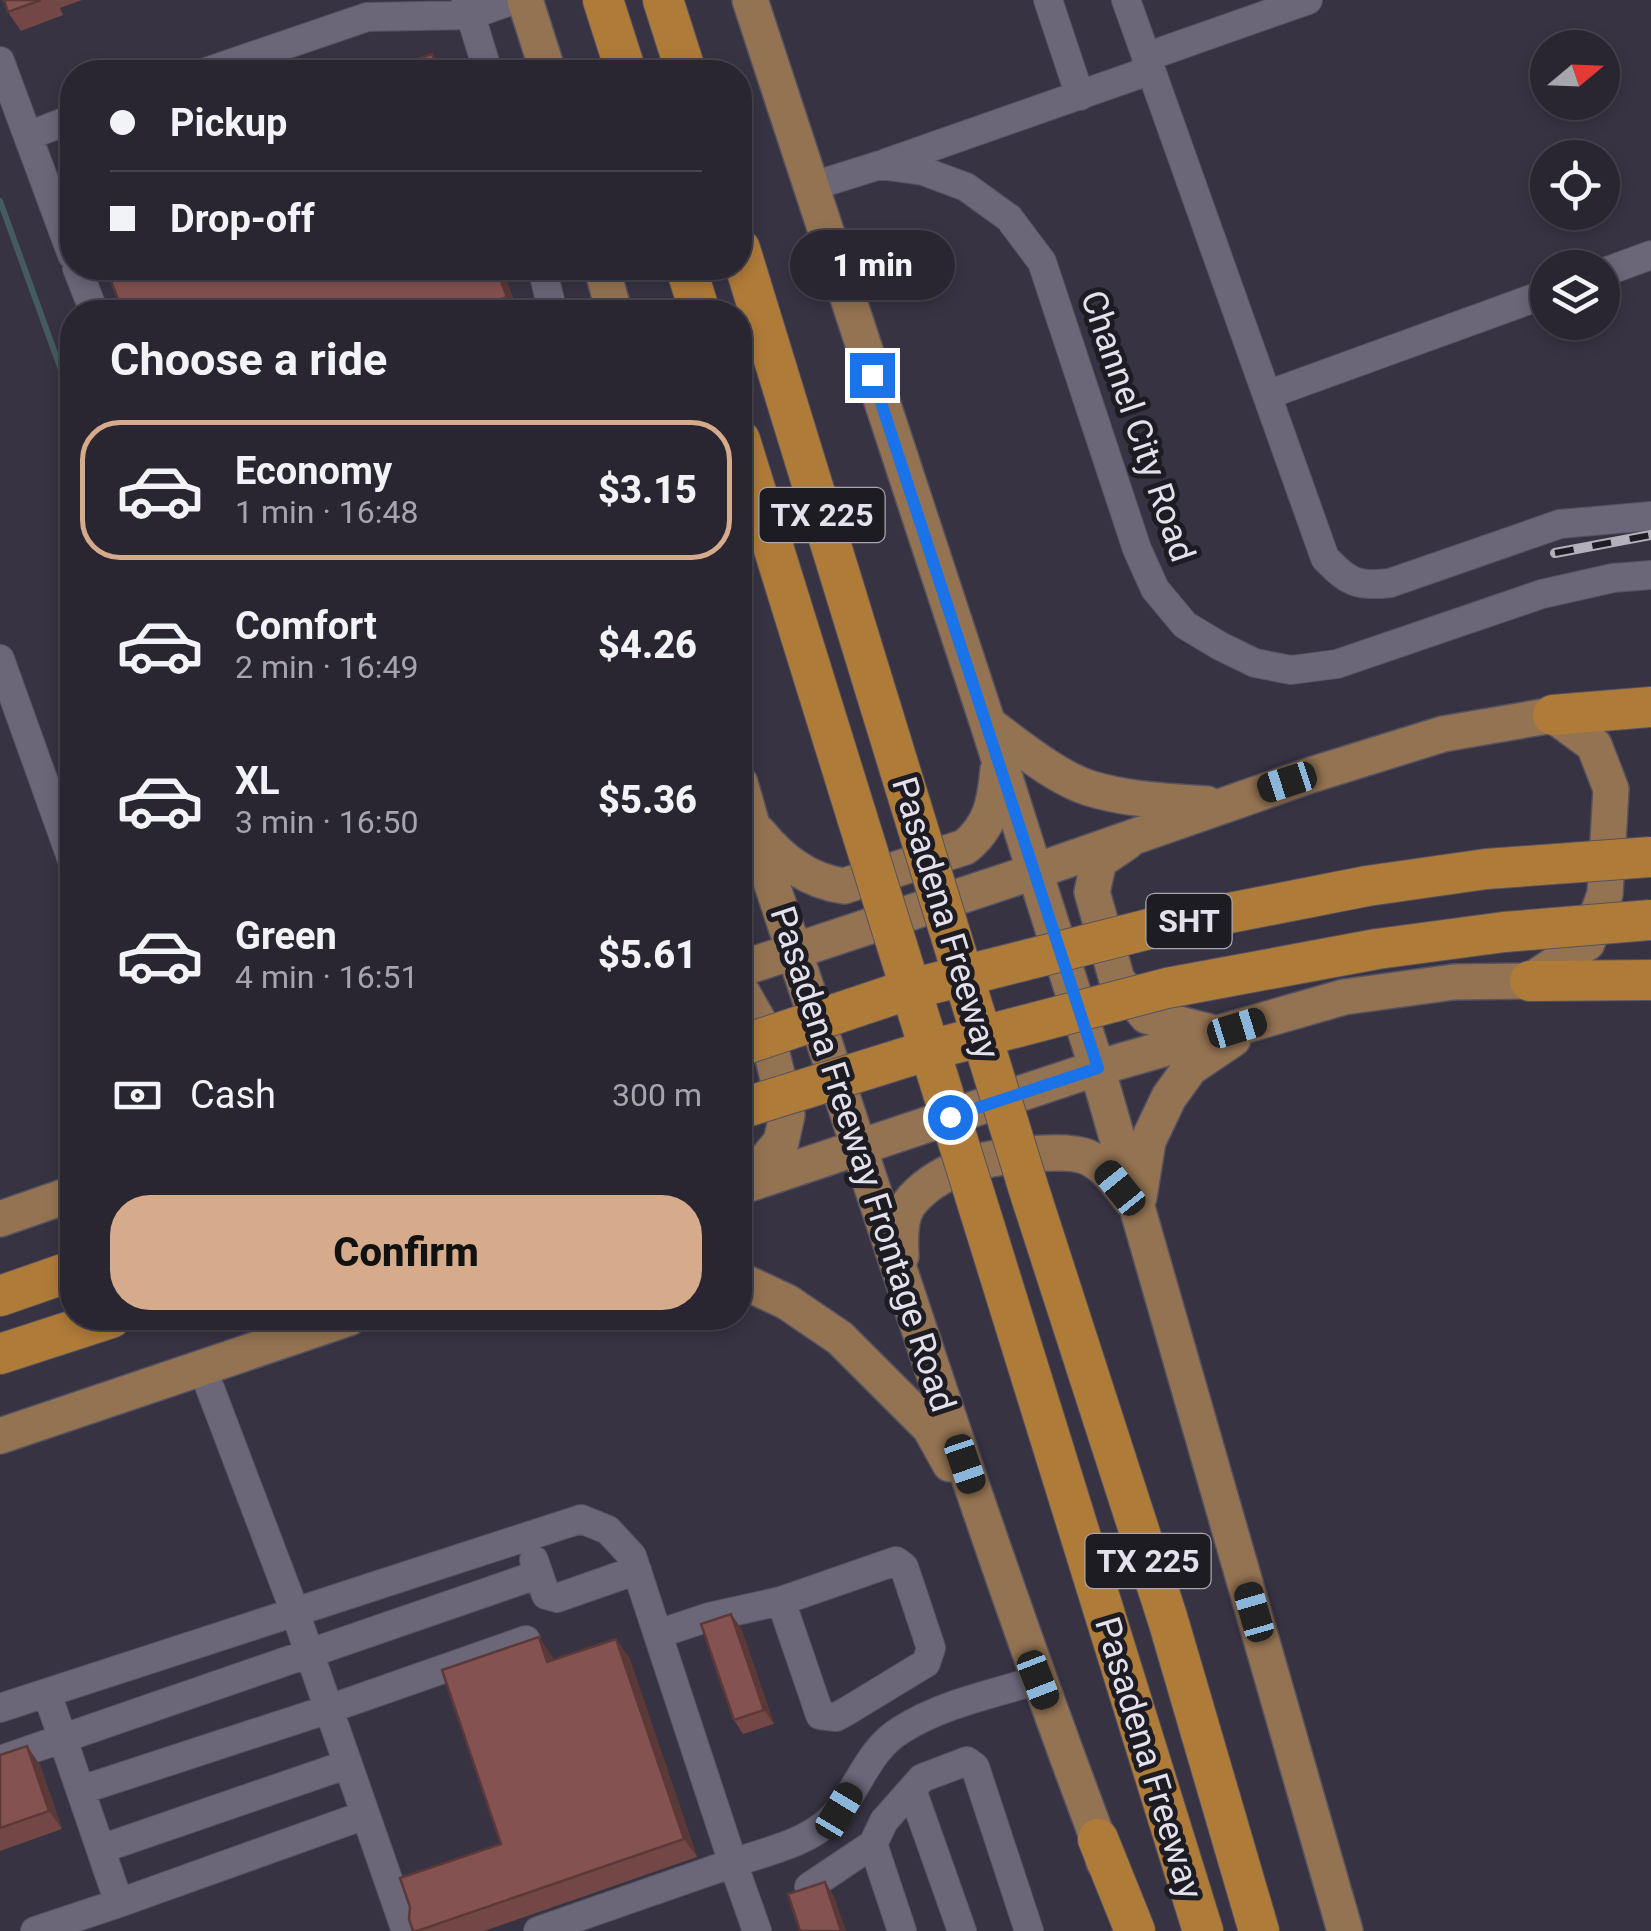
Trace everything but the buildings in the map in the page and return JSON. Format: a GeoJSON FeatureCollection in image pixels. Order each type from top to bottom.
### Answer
{"type":"FeatureCollection","features":[{"type":"Feature","properties":{"kind":"highway"},"geometry":{"type":"LineString","coordinates":[[604,0],[622,60]]}},
{"type":"Feature","properties":{"kind":"highway"},"geometry":{"type":"LineString","coordinates":[[663,0],[682,60]]}},
{"type":"Feature","properties":{"kind":"highway","name":"Pasadena Freeway"},"geometry":{"type":"LineString","coordinates":[[750,280],[1030,1193],[1168,1620],[1260,1931]]}},
{"type":"Feature","properties":{"kind":"highway","name":"Pasadena Freeway"},"geometry":{"type":"LineString","coordinates":[[752,479],[1203,1931]]}},
{"type":"Feature","properties":{"kind":"highway"},"geometry":{"type":"LineString","coordinates":[[1553,715],[1651,706]]}},
{"type":"Feature","properties":{"kind":"highway","name":"SHT"},"geometry":{"type":"LineString","coordinates":[[752,1042],[907,990],[1153,928],[1367,886],[1486,869],[1651,857]]}},
{"type":"Feature","properties":{"kind":"highway","name":"SHT"},"geometry":{"type":"LineString","coordinates":[[752,1106],[926,1052],[1167,988],[1376,949],[1504,932],[1651,920]]}},
{"type":"Feature","properties":{"kind":"highway"},"geometry":{"type":"LineString","coordinates":[[1530,982],[1651,980]]}},
{"type":"Feature","properties":{"kind":"highway"},"geometry":{"type":"LineString","coordinates":[[0,1296],[60,1275]]}},
{"type":"Feature","properties":{"kind":"highway"},"geometry":{"type":"LineString","coordinates":[[0,1354],[74,1330]]}},
{"type":"Feature","properties":{"kind":"highway"},"geometry":{"type":"LineString","coordinates":[[1168,1620],[1276,1931]]}},
{"type":"Feature","properties":{"kind":"highway"},"geometry":{"type":"LineString","coordinates":[[1098,1839],[1135,1931]]}},
{"type":"Feature","properties":{"kind":"main road"},"geometry":{"type":"LineString","coordinates":[[524,0],[544,60]]}},
{"type":"Feature","properties":{"kind":"main road"},"geometry":{"type":"LineString","coordinates":[[750,0],[1098,1068],[1345,1931]]}},
{"type":"Feature","properties":{"kind":"main road"},"geometry":{"type":"LineString","coordinates":[[752,965],[1033,872],[1218,805],[1444,734],[1553,715],[1594,746],[1612,789],[1605,894],[1586,943],[1530,982],[1454,982],[1344,997],[1098,1068],[752,1183]]}},
{"type":"Feature","properties":{"kind":"main road"},"geometry":{"type":"LineString","coordinates":[[988,724],[1040,762],[1086,787],[1134,798],[1218,805]]}},
{"type":"Feature","properties":{"kind":"main road"},"geometry":{"type":"LineString","coordinates":[[752,825],[784,860],[807,876],[844,886],[965,847],[978,836],[988,819],[999,763]]}},
{"type":"Feature","properties":{"kind":"main road","name":"Pasadena Freeway Frontage Road"},"geometry":{"type":"LineString","coordinates":[[752,825],[1038,1680],[1098,1839],[1123,1931]]}},
{"type":"Feature","properties":{"kind":"main road"},"geometry":{"type":"LineString","coordinates":[[1140,833],[1099,862],[1092,892],[1117,980],[1147,1016],[1218,1034]]}},
{"type":"Feature","properties":{"kind":"main road"},"geometry":{"type":"LineString","coordinates":[[752,1010],[768,1038],[787,1115],[781,1142],[752,1175]]}},
{"type":"Feature","properties":{"kind":"main road"},"geometry":{"type":"LineString","coordinates":[[1138,1208],[1148,1140],[1168,1097],[1190,1068],[1256,1022]]}},
{"type":"Feature","properties":{"kind":"main road"},"geometry":{"type":"LineString","coordinates":[[902,1280],[901,1229],[909,1204],[932,1182],[960,1167],[992,1159],[1057,1152],[1080,1154],[1104,1167],[1138,1208]]}},
{"type":"Feature","properties":{"kind":"main road"},"geometry":{"type":"LineString","coordinates":[[0,1219],[60,1198]]}},
{"type":"Feature","properties":{"kind":"main road"},"geometry":{"type":"LineString","coordinates":[[752,1286],[787,1302],[840,1338],[930,1428],[990,1538]]}},
{"type":"Feature","properties":{"kind":"main road"},"geometry":{"type":"LineString","coordinates":[[0,1436],[202,1368],[281,1330]]}},
{"type":"Feature","properties":{"kind":"street"},"geometry":{"type":"LineString","coordinates":[[241,60],[368,17],[513,0]]}},
{"type":"Feature","properties":{"kind":"street"},"geometry":{"type":"LineString","coordinates":[[1048,0],[1080,96]]}},
{"type":"Feature","properties":{"kind":"street"},"geometry":{"type":"LineString","coordinates":[[1126,0],[1325,558],[1344,578],[1369,585],[1390,583],[1560,524],[1651,516]]}},
{"type":"Feature","properties":{"kind":"street"},"geometry":{"type":"LineString","coordinates":[[880,165],[1080,96],[1148,64],[1308,0]]}},
{"type":"Feature","properties":{"kind":"street"},"geometry":{"type":"LineString","coordinates":[[469,7],[484,60]]}},
{"type":"Feature","properties":{"kind":"street"},"geometry":{"type":"LineString","coordinates":[[0,61],[60,223]]}},
{"type":"Feature","properties":{"kind":"street"},"geometry":{"type":"LineString","coordinates":[[28,136],[60,124]]}},
{"type":"Feature","properties":{"kind":"street","name":"Channel City Road"},"geometry":{"type":"LineString","coordinates":[[810,187],[880,165],[923,172],[966,187],[1009,218],[1042,262],[1137,550],[1155,590],[1185,625],[1256,663],[1291,670],[1337,664],[1542,594],[1614,578],[1651,575]]}},
{"type":"Feature","properties":{"kind":"street"},"geometry":{"type":"LineString","coordinates":[[1620,266],[1651,255]]}},
{"type":"Feature","properties":{"kind":"street"},"geometry":{"type":"LineString","coordinates":[[1267,396],[1530,300]]}},
{"type":"Feature","properties":{"kind":"street"},"geometry":{"type":"LineString","coordinates":[[0,659],[60,826]]}},
{"type":"Feature","properties":{"kind":"street"},"geometry":{"type":"LineString","coordinates":[[202,1368],[310,1652],[406,1931]]}},
{"type":"Feature","properties":{"kind":"street"},"geometry":{"type":"LineString","coordinates":[[0,1708],[581,1519],[608,1530],[632,1556],[757,1931]]}},
{"type":"Feature","properties":{"kind":"street"},"geometry":{"type":"LineString","coordinates":[[526,1536],[546,1594],[558,1598],[637,1570]]}},
{"type":"Feature","properties":{"kind":"street"},"geometry":{"type":"LineString","coordinates":[[658,1634],[781,1600],[896,1561],[904,1566],[932,1648],[926,1663],[848,1711],[836,1717],[820,1715],[781,1600]]}},
{"type":"Feature","properties":{"kind":"street"},"geometry":{"type":"LineString","coordinates":[[0,1760],[539,1574]]}},
{"type":"Feature","properties":{"kind":"street"},"geometry":{"type":"LineString","coordinates":[[80,1790],[526,1640]]}},
{"type":"Feature","properties":{"kind":"street"},"geometry":{"type":"LineString","coordinates":[[554,1928],[806,1838],[839,1811],[866,1765],[899,1730],[943,1710],[1038,1680]]}},
{"type":"Feature","properties":{"kind":"street"},"geometry":{"type":"LineString","coordinates":[[48,1693],[119,1903]]}},
{"type":"Feature","properties":{"kind":"street"},"geometry":{"type":"LineString","coordinates":[[808,1886],[872,1844],[884,1821],[922,1778],[967,1761],[975,1767],[1029,1931]]}},
{"type":"Feature","properties":{"kind":"street"},"geometry":{"type":"LineString","coordinates":[[101,1849],[348,1764]]}},
{"type":"Feature","properties":{"kind":"street"},"geometry":{"type":"LineString","coordinates":[[912,1790],[962,1931]]}},
{"type":"Feature","properties":{"kind":"street"},"geometry":{"type":"LineString","coordinates":[[35,1931],[365,1815]]}},
{"type":"Feature","properties":{"kind":"street"},"geometry":{"type":"LineString","coordinates":[[872,1844],[902,1931]]}},
{"type":"Feature","properties":{"kind":"waterway"},"geometry":{"type":"LineString","coordinates":[[0,201],[60,367]]}},
{"type":"Feature","properties":{"kind":"railway"},"geometry":{"type":"LineString","coordinates":[[1555,553],[1651,535]]}},
{"type":"Feature","properties":{"kind":"route"},"geometry":{"type":"LineString","coordinates":[[872,375],[1098,1068],[950,1117]]}}]}
